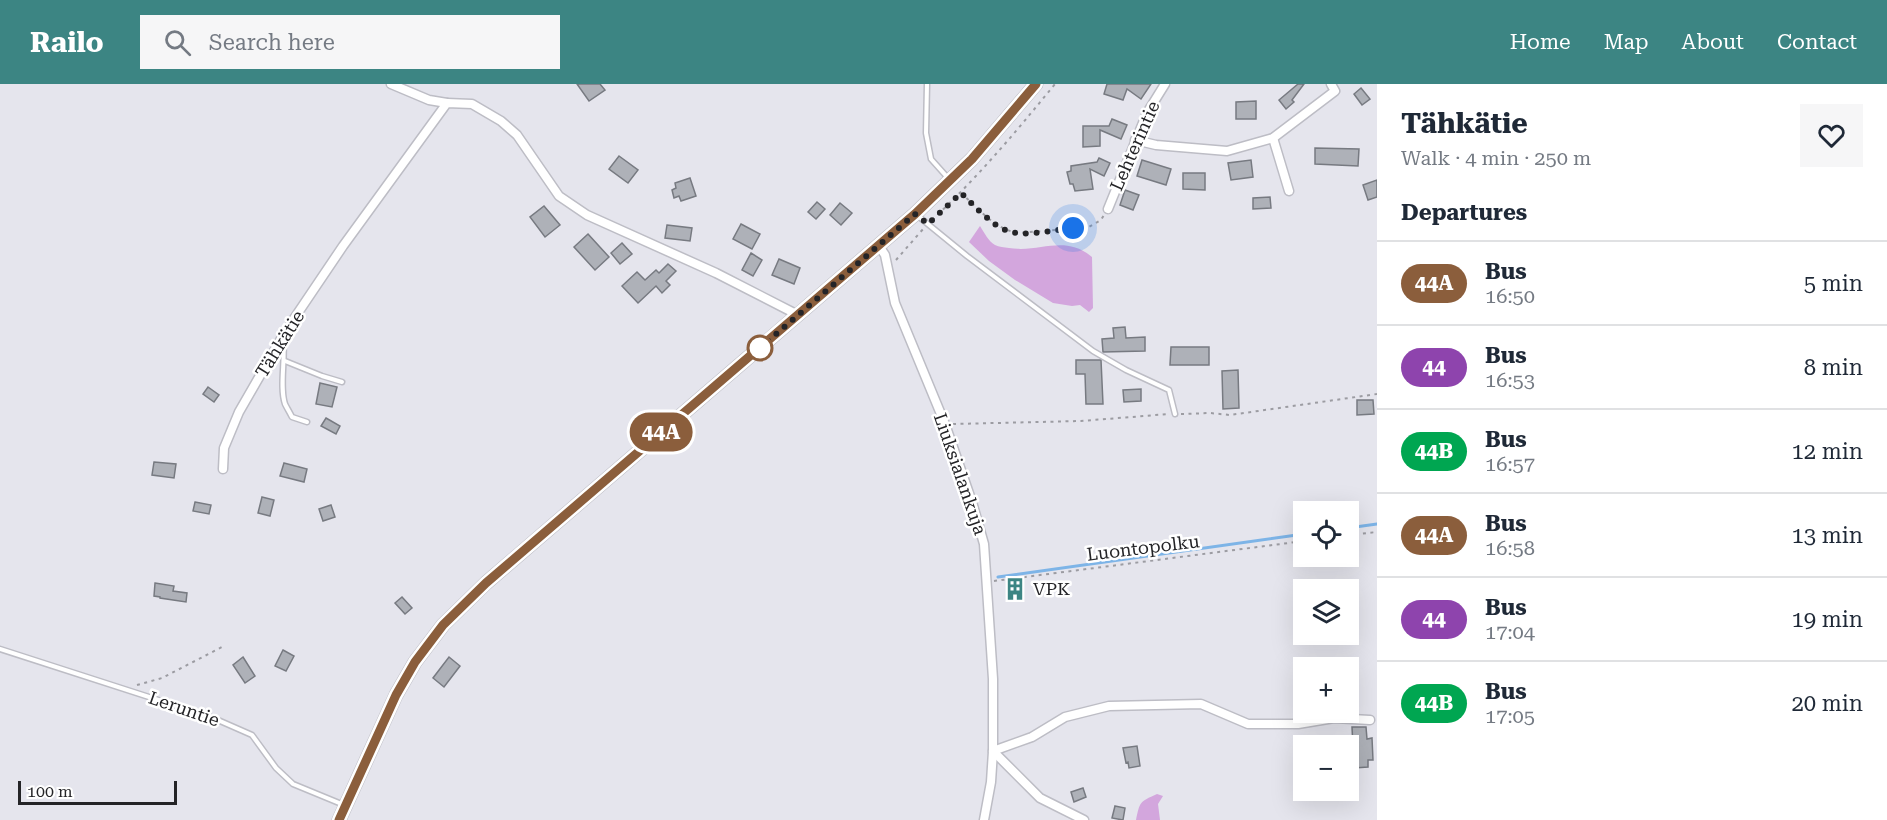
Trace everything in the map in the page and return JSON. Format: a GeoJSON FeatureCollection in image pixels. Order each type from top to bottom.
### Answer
{"type":"FeatureCollection","features":[{"type":"Feature","properties":{"kind":"main road"},"geometry":{"type":"LineString","coordinates":[[339,820],[396,695],[415,662],[443,625],[486,583],[915,214],[951,181],[992,137],[1036,84]]}},
{"type":"Feature","properties":{"kind":"street"},"geometry":{"type":"LineString","coordinates":[[390,84],[429,100],[471,104],[501,121],[517,135],[559,196],[587,215],[716,273],[798,315]]}},
{"type":"Feature","properties":{"kind":"street","name":"Lehterintie"},"geometry":{"type":"LineString","coordinates":[[1108,209],[1147,113],[1165,84]]}},
{"type":"Feature","properties":{"kind":"street"},"geometry":{"type":"LineString","coordinates":[[1135,140],[1156,145],[1227,151],[1273,138],[1333,88]]}},
{"type":"Feature","properties":{"kind":"street","name":"Tähkätie"},"geometry":{"type":"LineString","coordinates":[[223,469],[224,448],[239,412],[283,336],[343,246],[447,103]]}},
{"type":"Feature","properties":{"kind":"street"},"geometry":{"type":"LineString","coordinates":[[1273,138],[1289,191]]}},
{"type":"Feature","properties":{"kind":"street","name":"Liuksialankuja"},"geometry":{"type":"LineString","coordinates":[[879,246],[885,255],[895,303],[945,424],[984,544],[993,679],[993,751],[991,782],[984,820]]}},
{"type":"Feature","properties":{"kind":"street"},"geometry":{"type":"LineString","coordinates":[[1083,820],[1040,798],[993,751],[1032,737],[1065,717],[1109,706],[1201,704],[1248,724],[1305,724],[1334,718],[1370,720]]}},
{"type":"Feature","properties":{"kind":"lane"},"geometry":{"type":"LineString","coordinates":[[927,84],[926,133],[931,159],[951,181]]}},
{"type":"Feature","properties":{"kind":"lane"},"geometry":{"type":"LineString","coordinates":[[915,214],[1093,351],[1126,370],[1169,390],[1175,414]]}},
{"type":"Feature","properties":{"kind":"lane"},"geometry":{"type":"LineString","coordinates":[[283,336],[285,403],[292,417],[307,422]]}},
{"type":"Feature","properties":{"kind":"lane"},"geometry":{"type":"LineString","coordinates":[[285,361],[342,382]]}},
{"type":"Feature","properties":{"kind":"lane","name":"Leruntie"},"geometry":{"type":"LineString","coordinates":[[0,649],[212,717],[252,735],[276,768],[293,784],[345,806]]}},
{"type":"Feature","properties":{"kind":"path"},"geometry":{"type":"LineString","coordinates":[[888,269],[928,224],[1004,147],[1055,84]]}},
{"type":"Feature","properties":{"kind":"path"},"geometry":{"type":"LineString","coordinates":[[961,193],[997,225],[1007,231],[1019,233],[1089,227],[1101,220],[1108,209]]}},
{"type":"Feature","properties":{"kind":"path"},"geometry":{"type":"LineString","coordinates":[[945,424],[1081,421],[1175,414],[1230,415],[1377,394]]}},
{"type":"Feature","properties":{"kind":"path"},"geometry":{"type":"LineString","coordinates":[[1359,534],[1377,532]]}},
{"type":"Feature","properties":{"kind":"path","name":"Luontopolku"},"geometry":{"type":"LineString","coordinates":[[987,582],[1293,542]]}},
{"type":"Feature","properties":{"kind":"path"},"geometry":{"type":"LineString","coordinates":[[137,685],[162,678],[222,647]]}},
{"type":"Feature","properties":{"kind":"shaded area"},"geometry":{"type":"Polygon","coordinates":[[[980,226],[990,241],[998,246],[1021,249],[1062,245],[1082,250],[1092,257],[1093,308],[1089,312],[1080,305],[1053,303],[1015,280],[989,261],[969,242],[980,226]]]}},
{"type":"Feature","properties":{"kind":"shaded area"},"geometry":{"type":"Polygon","coordinates":[[[1157,794],[1163,796],[1158,804],[1160,820],[1136,820],[1141,803],[1157,794]]]}},
{"type":"Feature","properties":{"kind":"building"},"geometry":{"type":"Polygon","coordinates":[[[577,84],[600,84],[605,90],[589,101],[577,84]]]}},
{"type":"Feature","properties":{"kind":"building"},"geometry":{"type":"Polygon","coordinates":[[[1107,84],[1151,84],[1141,99],[1127,89],[1123,100],[1104,94],[1107,84]]]}},
{"type":"Feature","properties":{"kind":"building"},"geometry":{"type":"Polygon","coordinates":[[[1298,84],[1304,84],[1292,100],[1294,102],[1286,109],[1279,100],[1298,84]]]}},
{"type":"Feature","properties":{"kind":"building"},"geometry":{"type":"Polygon","coordinates":[[[1361,88],[1370,99],[1362,105],[1354,94],[1361,88]]]}},
{"type":"Feature","properties":{"kind":"building"},"geometry":{"type":"Polygon","coordinates":[[[1256,101],[1256,119],[1236,119],[1236,102],[1256,101]]]}},
{"type":"Feature","properties":{"kind":"building"},"geometry":{"type":"Polygon","coordinates":[[[1112,119],[1127,125],[1121,139],[1100,130],[1100,146],[1083,147],[1083,126],[1109,126],[1112,119]]]}},
{"type":"Feature","properties":{"kind":"building"},"geometry":{"type":"Polygon","coordinates":[[[1315,148],[1359,149],[1358,166],[1315,164],[1315,148]]]}},
{"type":"Feature","properties":{"kind":"building"},"geometry":{"type":"Polygon","coordinates":[[[619,156],[638,170],[628,183],[609,169],[619,156]]]}},
{"type":"Feature","properties":{"kind":"building"},"geometry":{"type":"Polygon","coordinates":[[[1099,158],[1110,163],[1104,176],[1090,169],[1093,189],[1075,191],[1073,184],[1070,184],[1067,172],[1071,171],[1071,166],[1097,162],[1099,158]]]}},
{"type":"Feature","properties":{"kind":"building"},"geometry":{"type":"Polygon","coordinates":[[[1142,160],[1171,169],[1166,185],[1137,176],[1142,160]]]}},
{"type":"Feature","properties":{"kind":"building"},"geometry":{"type":"Polygon","coordinates":[[[1251,160],[1253,177],[1231,180],[1228,163],[1251,160]]]}},
{"type":"Feature","properties":{"kind":"building"},"geometry":{"type":"Polygon","coordinates":[[[1183,173],[1205,173],[1205,190],[1183,189],[1183,173]]]}},
{"type":"Feature","properties":{"kind":"building"},"geometry":{"type":"Polygon","coordinates":[[[690,178],[696,196],[681,201],[679,196],[674,198],[672,190],[676,188],[675,183],[690,178]]]}},
{"type":"Feature","properties":{"kind":"building"},"geometry":{"type":"Polygon","coordinates":[[[1377,180],[1377,197],[1368,200],[1363,185],[1377,180]]]}},
{"type":"Feature","properties":{"kind":"building"},"geometry":{"type":"Polygon","coordinates":[[[1125,190],[1139,195],[1133,210],[1120,205],[1125,190]]]}},
{"type":"Feature","properties":{"kind":"building"},"geometry":{"type":"Polygon","coordinates":[[[1270,197],[1271,208],[1253,209],[1253,198],[1270,197]]]}},
{"type":"Feature","properties":{"kind":"building"},"geometry":{"type":"Polygon","coordinates":[[[817,202],[825,209],[816,219],[808,212],[817,202]]]}},
{"type":"Feature","properties":{"kind":"building"},"geometry":{"type":"Polygon","coordinates":[[[840,203],[852,213],[841,225],[830,215],[840,203]]]}},
{"type":"Feature","properties":{"kind":"building"},"geometry":{"type":"Polygon","coordinates":[[[544,206],[560,225],[545,237],[530,217],[544,206]]]}},
{"type":"Feature","properties":{"kind":"building"},"geometry":{"type":"Polygon","coordinates":[[[741,224],[760,234],[752,249],[733,239],[741,224]]]}},
{"type":"Feature","properties":{"kind":"building"},"geometry":{"type":"Polygon","coordinates":[[[667,225],[692,228],[690,241],[665,238],[667,225]]]}},
{"type":"Feature","properties":{"kind":"building"},"geometry":{"type":"Polygon","coordinates":[[[588,234],[609,257],[595,270],[574,247],[588,234]]]}},
{"type":"Feature","properties":{"kind":"building"},"geometry":{"type":"Polygon","coordinates":[[[622,243],[632,254],[620,264],[611,253],[622,243]]]}},
{"type":"Feature","properties":{"kind":"building"},"geometry":{"type":"Polygon","coordinates":[[[751,253],[762,260],[753,276],[742,270],[751,253]]]}},
{"type":"Feature","properties":{"kind":"building"},"geometry":{"type":"Polygon","coordinates":[[[779,259],[800,268],[794,284],[772,275],[779,259]]]}},
{"type":"Feature","properties":{"kind":"building"},"geometry":{"type":"Polygon","coordinates":[[[668,264],[676,271],[666,281],[670,285],[662,293],[656,286],[638,303],[622,286],[637,272],[645,280],[656,270],[659,273],[668,264]]]}},
{"type":"Feature","properties":{"kind":"building"},"geometry":{"type":"Polygon","coordinates":[[[1125,327],[1126,338],[1145,337],[1145,351],[1103,352],[1102,339],[1114,338],[1113,328],[1125,327]]]}},
{"type":"Feature","properties":{"kind":"building"},"geometry":{"type":"Polygon","coordinates":[[[1171,347],[1209,347],[1209,365],[1170,365],[1171,347]]]}},
{"type":"Feature","properties":{"kind":"building"},"geometry":{"type":"Polygon","coordinates":[[[1076,360],[1101,360],[1103,404],[1086,404],[1085,374],[1076,374],[1076,360]]]}},
{"type":"Feature","properties":{"kind":"building"},"geometry":{"type":"Polygon","coordinates":[[[1238,370],[1239,408],[1223,409],[1222,371],[1238,370]]]}},
{"type":"Feature","properties":{"kind":"building"},"geometry":{"type":"Polygon","coordinates":[[[320,383],[337,387],[332,407],[316,404],[320,383]]]}},
{"type":"Feature","properties":{"kind":"building"},"geometry":{"type":"Polygon","coordinates":[[[208,387],[219,395],[214,402],[203,394],[208,387]]]}},
{"type":"Feature","properties":{"kind":"building"},"geometry":{"type":"Polygon","coordinates":[[[1141,389],[1141,401],[1124,402],[1123,390],[1141,389]]]}},
{"type":"Feature","properties":{"kind":"building"},"geometry":{"type":"Polygon","coordinates":[[[1357,400],[1373,400],[1374,414],[1357,415],[1357,400]]]}},
{"type":"Feature","properties":{"kind":"building"},"geometry":{"type":"Polygon","coordinates":[[[326,418],[340,426],[336,434],[321,426],[326,418]]]}},
{"type":"Feature","properties":{"kind":"building"},"geometry":{"type":"Polygon","coordinates":[[[154,462],[176,464],[174,478],[152,475],[154,462]]]}},
{"type":"Feature","properties":{"kind":"building"},"geometry":{"type":"Polygon","coordinates":[[[284,463],[307,469],[304,482],[280,476],[284,463]]]}},
{"type":"Feature","properties":{"kind":"building"},"geometry":{"type":"Polygon","coordinates":[[[262,497],[274,500],[270,516],[258,513],[262,497]]]}},
{"type":"Feature","properties":{"kind":"building"},"geometry":{"type":"Polygon","coordinates":[[[195,502],[211,505],[209,514],[193,511],[195,502]]]}},
{"type":"Feature","properties":{"kind":"building"},"geometry":{"type":"Polygon","coordinates":[[[331,505],[335,517],[323,521],[319,509],[331,505]]]}},
{"type":"Feature","properties":{"kind":"building","name":"VPK"},"geometry":{"type":"Polygon","coordinates":[[[1019,582],[1020,595],[1011,596],[1009,583],[1019,582]]]}},
{"type":"Feature","properties":{"kind":"building"},"geometry":{"type":"Polygon","coordinates":[[[155,583],[174,586],[173,591],[187,593],[186,602],[154,596],[155,583]]]}},
{"type":"Feature","properties":{"kind":"building"},"geometry":{"type":"Polygon","coordinates":[[[402,597],[412,608],[405,614],[395,603],[402,597]]]}},
{"type":"Feature","properties":{"kind":"building"},"geometry":{"type":"Polygon","coordinates":[[[283,650],[294,656],[286,671],[275,666],[283,650]]]}},
{"type":"Feature","properties":{"kind":"building"},"geometry":{"type":"Polygon","coordinates":[[[243,657],[255,676],[245,683],[233,665],[243,657]]]}},
{"type":"Feature","properties":{"kind":"building"},"geometry":{"type":"Polygon","coordinates":[[[449,657],[460,666],[444,687],[433,678],[449,657]]]}},
{"type":"Feature","properties":{"kind":"building"},"geometry":{"type":"Polygon","coordinates":[[[1352,727],[1366,727],[1367,739],[1372,738],[1373,760],[1368,760],[1368,767],[1359,768],[1359,735],[1352,735],[1352,727]]]}},
{"type":"Feature","properties":{"kind":"building"},"geometry":{"type":"Polygon","coordinates":[[[1137,746],[1140,766],[1129,768],[1123,748],[1137,746]]]}},
{"type":"Feature","properties":{"kind":"building"},"geometry":{"type":"Polygon","coordinates":[[[1083,788],[1086,797],[1074,802],[1071,792],[1083,788]]]}},
{"type":"Feature","properties":{"kind":"building"},"geometry":{"type":"Polygon","coordinates":[[[1115,806],[1125,808],[1123,820],[1112,818],[1115,806]]]}},
{"type":"Feature","properties":{"kind":"waterway"},"geometry":{"type":"LineString","coordinates":[[1359,526],[1377,524]]}},
{"type":"Feature","properties":{"kind":"waterway"},"geometry":{"type":"LineString","coordinates":[[998,577],[1293,536]]}},
{"type":"Feature","properties":{"kind":"bus line","name":"44A"},"geometry":{"type":"LineString","coordinates":[[339,820],[396,695],[415,662],[443,625],[486,583],[915,214],[972,159],[1036,84]]}},
{"type":"Feature","properties":{"kind":"place","name":"VPK"},"geometry":{"type":"Point","coordinates":[1015,589]}},
{"type":"Feature","properties":{"kind":"route"},"geometry":{"type":"LineString","coordinates":[[760,348],[915,214],[928,224],[961,193],[1007,231],[1019,233],[1073,228]]}}]}
